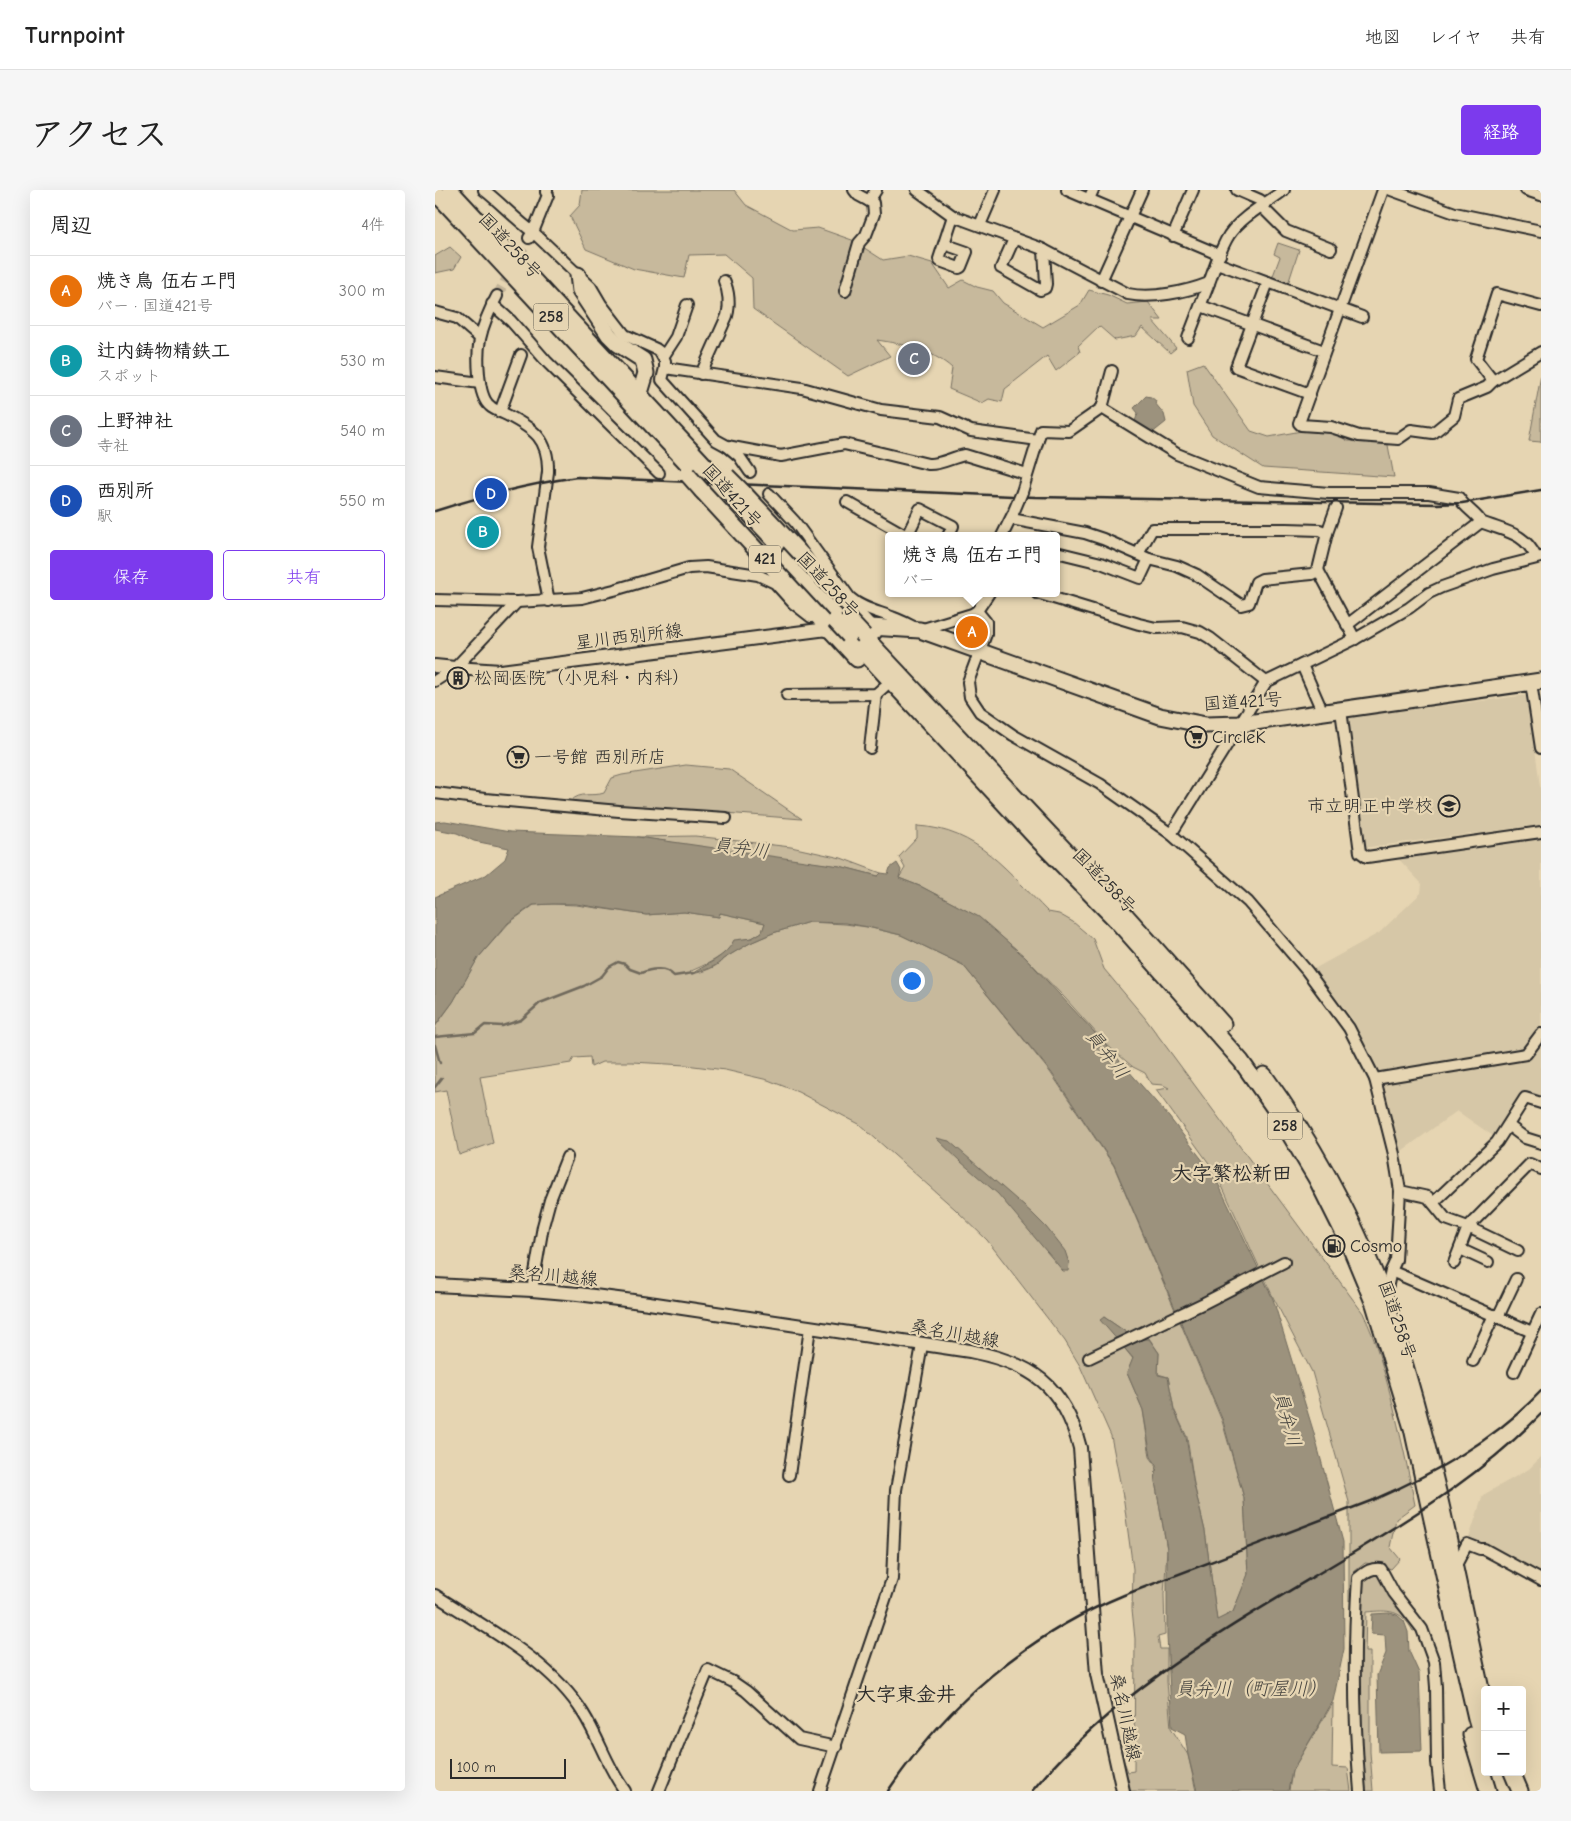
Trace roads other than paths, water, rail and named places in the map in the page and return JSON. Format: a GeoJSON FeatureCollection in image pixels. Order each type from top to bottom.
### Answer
{"type":"FeatureCollection","features":[{"type":"Feature","properties":{"kind":"highway","name":"国道258号"},"geometry":{"type":"LineString","coordinates":[[450,190],[640,393],[674,440],[692,474],[722,492],[837,623],[861,633],[1187,983],[1249,1055],[1283,1102],[1328,1174],[1360,1241],[1422,1424],[1481,1689]]}},
{"type":"Feature","properties":{"kind":"highway","name":"国道258号"},"geometry":{"type":"LineString","coordinates":[[435,192],[674,440],[721,476],[722,492]]}},
{"type":"Feature","properties":{"kind":"highway"},"geometry":{"type":"LineString","coordinates":[[578,275],[579,291],[609,335],[618,344],[643,360],[646,373],[640,393]]}},
{"type":"Feature","properties":{"kind":"highway","name":"国道421号"},"geometry":{"type":"LineString","coordinates":[[722,492],[861,633]]}},
{"type":"Feature","properties":{"kind":"highway"},"geometry":{"type":"LineString","coordinates":[[837,623],[880,690],[1007,820],[1036,838]]}},
{"type":"Feature","properties":{"kind":"highway","name":"国道421号"},"geometry":{"type":"LineString","coordinates":[[837,623],[861,633],[920,630],[1160,716],[1206,725],[1241,724],[1536,682]]}},
{"type":"Feature","properties":{"kind":"highway","name":"国道258号"},"geometry":{"type":"LineString","coordinates":[[861,633],[1036,838],[1115,919],[1241,1061],[1274,1108],[1317,1180],[1379,1301],[1412,1428],[1481,1735]]}},
{"type":"Feature","properties":{"kind":"highway"},"geometry":{"type":"LineString","coordinates":[[1462,1657],[1460,1671],[1461,1691],[1473,1744],[1488,1791]]}},
{"type":"Feature","properties":{"kind":"highway"},"geometry":{"type":"LineString","coordinates":[[1493,1776],[1498,1791]]}},
{"type":"Feature","properties":{"kind":"highway"},"geometry":{"type":"LineString","coordinates":[[1504,1776],[1510,1791]]}},
{"type":"Feature","properties":{"kind":"highway"},"geometry":{"type":"LineString","coordinates":[[1514,1776],[1520,1791]]}},
{"type":"Feature","properties":{"kind":"main road","name":"星川西別所線"},"geometry":{"type":"LineString","coordinates":[[435,666],[501,670],[837,623]]}},
{"type":"Feature","properties":{"kind":"main road","name":"桑名川越線"},"geometry":{"type":"LineString","coordinates":[[435,1285],[532,1290],[649,1303],[995,1356],[1029,1371],[1053,1392],[1065,1407],[1075,1426],[1080,1448],[1097,1674],[1123,1791]]}},
{"type":"Feature","properties":{"kind":"street"},"geometry":{"type":"LineString","coordinates":[[484,190],[497,200],[531,235],[591,287],[625,336],[656,349],[665,361],[662,380],[715,440],[727,446],[739,456],[750,472]]}},
{"type":"Feature","properties":{"kind":"street"},"geometry":{"type":"LineString","coordinates":[[845,291],[859,242],[866,235],[874,214],[874,206],[854,190]]}},
{"type":"Feature","properties":{"kind":"street"},"geometry":{"type":"LineString","coordinates":[[869,201],[875,190]]}},
{"type":"Feature","properties":{"kind":"street"},"geometry":{"type":"LineString","coordinates":[[917,190],[953,216],[1044,250],[1127,294],[1141,296],[1185,291],[1209,283]]}},
{"type":"Feature","properties":{"kind":"street"},"geometry":{"type":"LineString","coordinates":[[980,225],[995,190]]}},
{"type":"Feature","properties":{"kind":"street"},"geometry":{"type":"LineString","coordinates":[[1067,190],[1091,195],[1131,217],[1268,282],[1363,317]]}},
{"type":"Feature","properties":{"kind":"street"},"geometry":{"type":"LineString","coordinates":[[1101,281],[1142,190]]}},
{"type":"Feature","properties":{"kind":"street"},"geometry":{"type":"LineString","coordinates":[[1173,236],[1193,190]]}},
{"type":"Feature","properties":{"kind":"street"},"geometry":{"type":"LineString","coordinates":[[1237,190],[1260,200],[1262,205],[1282,228],[1331,249]]}},
{"type":"Feature","properties":{"kind":"street"},"geometry":{"type":"LineString","coordinates":[[1188,338],[1218,259],[1232,231],[1262,205],[1284,190]]}},
{"type":"Feature","properties":{"kind":"street"},"geometry":{"type":"LineString","coordinates":[[1383,190],[1299,423],[1301,425],[1331,427],[1359,436],[1398,439],[1411,430],[1433,433],[1454,416],[1458,399],[1487,387],[1493,380],[1541,352]]}},
{"type":"Feature","properties":{"kind":"street"},"geometry":{"type":"LineString","coordinates":[[1391,190],[1455,214],[1541,231]]}},
{"type":"Feature","properties":{"kind":"street"},"geometry":{"type":"LineString","coordinates":[[1526,190],[1541,196]]}},
{"type":"Feature","properties":{"kind":"street"},"geometry":{"type":"LineString","coordinates":[[1540,190],[1541,196]]}},
{"type":"Feature","properties":{"kind":"street"},"geometry":{"type":"LineString","coordinates":[[531,235],[548,195],[545,191]]}},
{"type":"Feature","properties":{"kind":"street"},"geometry":{"type":"LineString","coordinates":[[945,244],[953,216]]}},
{"type":"Feature","properties":{"kind":"street"},"geometry":{"type":"LineString","coordinates":[[1014,239],[1001,268],[1040,290],[1045,288],[1046,284],[1044,250]]}},
{"type":"Feature","properties":{"kind":"street"},"geometry":{"type":"LineString","coordinates":[[701,374],[729,309],[727,286],[724,281]]}},
{"type":"Feature","properties":{"kind":"street"},"geometry":{"type":"LineString","coordinates":[[1268,282],[1235,367],[1310,394]]}},
{"type":"Feature","properties":{"kind":"street"},"geometry":{"type":"LineString","coordinates":[[1493,380],[1476,360],[1497,294],[1541,306]]}},
{"type":"Feature","properties":{"kind":"street"},"geometry":{"type":"LineString","coordinates":[[549,600],[538,547],[548,472],[547,455],[541,438],[535,432],[527,425],[500,412],[486,402],[483,396],[479,349],[480,338],[495,300],[547,362],[659,473]]}},
{"type":"Feature","properties":{"kind":"street"},"geometry":{"type":"LineString","coordinates":[[663,357],[676,337],[687,305]]}},
{"type":"Feature","properties":{"kind":"street"},"geometry":{"type":"LineString","coordinates":[[1201,306],[1324,351]]}},
{"type":"Feature","properties":{"kind":"street"},"geometry":{"type":"LineString","coordinates":[[435,312],[457,318],[480,338]]}},
{"type":"Feature","properties":{"kind":"street"},"geometry":{"type":"LineString","coordinates":[[500,412],[521,355]]}},
{"type":"Feature","properties":{"kind":"street"},"geometry":{"type":"LineString","coordinates":[[665,368],[802,388],[881,410],[940,417],[971,431],[1038,440]]}},
{"type":"Feature","properties":{"kind":"street"},"geometry":{"type":"LineString","coordinates":[[1005,532],[1022,492],[1041,430],[1069,431],[1102,408],[1112,371]]}},
{"type":"Feature","properties":{"kind":"street"},"geometry":{"type":"LineString","coordinates":[[435,377],[481,383]]}},
{"type":"Feature","properties":{"kind":"street"},"geometry":{"type":"LineString","coordinates":[[1102,408],[1177,454],[1259,487],[1329,493],[1429,493],[1459,498],[1467,509],[1479,517],[1481,522],[1521,537],[1539,557],[1493,569],[1442,587],[1355,638],[1266,682],[1171,834]]}},
{"type":"Feature","properties":{"kind":"street"},"geometry":{"type":"LineString","coordinates":[[727,446],[781,456],[844,444],[928,464],[939,464],[965,455],[1027,474]]}},
{"type":"Feature","properties":{"kind":"street"},"geometry":{"type":"LineString","coordinates":[[769,494],[795,522],[855,603],[920,630],[977,611],[984,597]]}},
{"type":"Feature","properties":{"kind":"street"},"geometry":{"type":"LineString","coordinates":[[847,502],[900,532]]}},
{"type":"Feature","properties":{"kind":"street"},"geometry":{"type":"LineString","coordinates":[[1336,508],[1327,533],[1318,570],[1355,638]]}},
{"type":"Feature","properties":{"kind":"street"},"geometry":{"type":"LineString","coordinates":[[909,532],[920,509],[953,526],[950,532]]}},
{"type":"Feature","properties":{"kind":"street"},"geometry":{"type":"LineString","coordinates":[[1013,515],[1085,533],[1149,559],[1177,566],[1197,575],[1241,605],[1249,604],[1256,582],[1262,579],[1311,574],[1318,570]]}},
{"type":"Feature","properties":{"kind":"street"},"geometry":{"type":"LineString","coordinates":[[1347,625],[1481,522]]}},
{"type":"Feature","properties":{"kind":"street"},"geometry":{"type":"LineString","coordinates":[[1138,554],[1152,529],[1287,529],[1321,530],[1327,533]]}},
{"type":"Feature","properties":{"kind":"street"},"geometry":{"type":"LineString","coordinates":[[1060,553],[1101,563],[1140,578],[1149,559]]}},
{"type":"Feature","properties":{"kind":"street"},"geometry":{"type":"LineString","coordinates":[[435,600],[517,602],[582,598],[689,568],[706,567],[758,575],[775,583],[793,603],[837,623]]}},
{"type":"Feature","properties":{"kind":"street"},"geometry":{"type":"LineString","coordinates":[[1050,597],[1156,628],[1182,627],[1199,632],[1210,638],[1266,682]]}},
{"type":"Feature","properties":{"kind":"street"},"geometry":{"type":"LineString","coordinates":[[435,681],[455,668],[517,602]]}},
{"type":"Feature","properties":{"kind":"street"},"geometry":{"type":"LineString","coordinates":[[977,611],[987,627],[981,651],[968,682],[970,697],[980,712],[1013,735],[1100,784],[1171,834],[1248,902],[1307,971],[1349,1028],[1375,1079],[1394,1154],[1400,1191],[1396,1260],[1379,1301]]}},
{"type":"Feature","properties":{"kind":"street"},"geometry":{"type":"LineString","coordinates":[[1302,665],[1323,713]]}},
{"type":"Feature","properties":{"kind":"street"},"geometry":{"type":"LineString","coordinates":[[1536,682],[1541,748]]}},
{"type":"Feature","properties":{"kind":"street"},"geometry":{"type":"LineString","coordinates":[[787,695],[880,690],[870,748]]}},
{"type":"Feature","properties":{"kind":"street"},"geometry":{"type":"LineString","coordinates":[[1341,710],[1360,852],[1367,857],[1541,832]]}},
{"type":"Feature","properties":{"kind":"street"},"geometry":{"type":"LineString","coordinates":[[435,793],[619,811],[726,818]]}},
{"type":"Feature","properties":{"kind":"street"},"geometry":{"type":"LineString","coordinates":[[1375,1079],[1526,1054],[1541,1034]]}},
{"type":"Feature","properties":{"kind":"street"},"geometry":{"type":"LineString","coordinates":[[1434,1202],[1497,1142],[1509,1126],[1525,1098],[1541,1103]]}},
{"type":"Feature","properties":{"kind":"street"},"geometry":{"type":"LineString","coordinates":[[1509,1126],[1525,1138],[1541,1143]]}},
{"type":"Feature","properties":{"kind":"street"},"geometry":{"type":"LineString","coordinates":[[532,1290],[543,1226],[550,1200],[567,1157]]}},
{"type":"Feature","properties":{"kind":"street"},"geometry":{"type":"LineString","coordinates":[[1454,1263],[1468,1227],[1530,1164],[1541,1169]]}},
{"type":"Feature","properties":{"kind":"street"},"geometry":{"type":"LineString","coordinates":[[1400,1191],[1429,1197],[1445,1219],[1468,1227],[1518,1251]]}},
{"type":"Feature","properties":{"kind":"street"},"geometry":{"type":"LineString","coordinates":[[1460,1249],[1487,1262]]}},
{"type":"Feature","properties":{"kind":"street"},"geometry":{"type":"LineString","coordinates":[[1089,1358],[1284,1262]]}},
{"type":"Feature","properties":{"kind":"street"},"geometry":{"type":"LineString","coordinates":[[1391,1271],[1532,1332]]}},
{"type":"Feature","properties":{"kind":"street"},"geometry":{"type":"LineString","coordinates":[[1473,1361],[1516,1280]]}},
{"type":"Feature","properties":{"kind":"street"},"geometry":{"type":"LineString","coordinates":[[1514,1372],[1541,1314]]}},
{"type":"Feature","properties":{"kind":"street"},"geometry":{"type":"LineString","coordinates":[[789,1475],[810,1328]]}},
{"type":"Feature","properties":{"kind":"street"},"geometry":{"type":"LineString","coordinates":[[820,1791],[892,1579],[896,1490],[922,1345]]}},
{"type":"Feature","properties":{"kind":"street"},"geometry":{"type":"LineString","coordinates":[[1454,1568],[1467,1544],[1484,1549],[1541,1580]]}},
{"type":"Feature","properties":{"kind":"street"},"geometry":{"type":"LineString","coordinates":[[1360,1791],[1354,1693],[1357,1588],[1358,1578],[1374,1568],[1381,1569],[1394,1593],[1422,1629],[1433,1662],[1440,1791]]}},
{"type":"Feature","properties":{"kind":"street"},"geometry":{"type":"LineString","coordinates":[[435,1595],[531,1658],[564,1687],[583,1713],[616,1780],[625,1791]]}},
{"type":"Feature","properties":{"kind":"street"},"geometry":{"type":"LineString","coordinates":[[659,1791],[708,1670],[746,1691],[799,1739],[836,1747]]}},
{"type":"Feature","properties":{"kind":"water"},"geometry":{"type":"Polygon","coordinates":[[[1146,396],[1156,401],[1155,403],[1164,414],[1166,422],[1151,434],[1134,424],[1138,413],[1134,408],[1146,396]]]}},
{"type":"Feature","properties":{"kind":"water","name":"員弁川（町屋川）"},"geometry":{"type":"Polygon","coordinates":[[[445,821],[510,832],[638,837],[840,866],[878,876],[881,873],[888,874],[890,868],[897,863],[901,870],[899,878],[922,887],[979,917],[1025,957],[1169,1117],[1214,1175],[1273,1299],[1313,1430],[1343,1542],[1344,1649],[1333,1701],[1292,1771],[1288,1791],[1197,1791],[1185,1734],[1172,1727],[1167,1636],[1167,1549],[1155,1481],[1157,1465],[1151,1457],[1143,1410],[1127,1373],[1133,1358],[1100,1320],[1104,1317],[1136,1339],[1149,1339],[1159,1353],[1158,1375],[1168,1377],[1174,1410],[1186,1437],[1194,1485],[1205,1531],[1217,1620],[1233,1612],[1248,1574],[1244,1498],[1223,1421],[1114,1165],[1051,1072],[963,965],[901,935],[845,923],[809,922],[773,933],[750,943],[714,966],[693,973],[727,951],[734,940],[752,938],[762,932],[765,923],[720,913],[719,917],[684,912],[646,915],[576,904],[533,905],[508,923],[478,958],[453,1002],[435,1026],[435,897],[486,875],[505,859],[509,848],[474,841],[457,833],[435,829],[435,822],[445,821]]]}},
{"type":"Feature","properties":{"kind":"water"},"geometry":{"type":"Polygon","coordinates":[[[936,1138],[949,1141],[1046,1227],[1065,1251],[1069,1263],[1068,1271],[1063,1271],[998,1194],[936,1138]]]}},
{"type":"Feature","properties":{"kind":"water"},"geometry":{"type":"Polygon","coordinates":[[[1390,1613],[1397,1615],[1404,1621],[1408,1632],[1409,1651],[1419,1673],[1422,1751],[1379,1752],[1377,1675],[1386,1653],[1385,1635],[1371,1634],[1372,1614],[1390,1613]]]}},
{"type":"Feature","properties":{"kind":"waterway"},"geometry":{"type":"LineString","coordinates":[[435,1037],[475,1033],[485,1025],[502,1026],[521,1020],[540,1003],[584,986],[602,976],[609,967],[618,962],[641,973],[659,969],[667,971],[674,976],[693,973]]}},
{"type":"Feature","properties":{"kind":"waterway"},"geometry":{"type":"LineString","coordinates":[[435,1045],[440,1063]]}},
{"type":"Feature","properties":{"kind":"waterway"},"geometry":{"type":"LineString","coordinates":[[435,1087],[442,1078]]}},
{"type":"Feature","properties":{"kind":"tunnel"},"geometry":{"type":"LineString","coordinates":[[497,296],[529,238]]}},
{"type":"Feature","properties":{"kind":"railway"},"geometry":{"type":"LineString","coordinates":[[435,511],[505,491],[577,477],[1035,497],[1437,504],[1462,503],[1541,490]]}},
{"type":"Feature","properties":{"kind":"railway"},"geometry":{"type":"LineString","coordinates":[[888,1791],[911,1759],[963,1701],[992,1675],[1055,1630],[1088,1611],[1124,1595],[1396,1490],[1441,1467],[1484,1440],[1523,1409],[1541,1391]]}},
{"type":"Feature","properties":{"kind":"railway"},"geometry":{"type":"LineString","coordinates":[[1032,1791],[1067,1753],[1104,1718],[1143,1687],[1226,1630],[1429,1505],[1499,1453],[1541,1414]]}},
{"type":"Feature","properties":{"kind":"place","name":"上野神社"},"geometry":{"type":"Point","coordinates":[914,359]}},
{"type":"Feature","properties":{"kind":"place","name":"西別所"},"geometry":{"type":"Point","coordinates":[491,494]}},
{"type":"Feature","properties":{"kind":"place","name":"辻内鋳物精鉄工"},"geometry":{"type":"Point","coordinates":[483,532]}},
{"type":"Feature","properties":{"kind":"place","name":"焼き鳥 伍右エ門"},"geometry":{"type":"Point","coordinates":[972,632]}},
{"type":"Feature","properties":{"kind":"place","name":"松岡医院（小児科・内科）"},"geometry":{"type":"Point","coordinates":[458,678]}},
{"type":"Feature","properties":{"kind":"place","name":"CircleK"},"geometry":{"type":"Point","coordinates":[1196,737]}},
{"type":"Feature","properties":{"kind":"place","name":"一号館 西別所店"},"geometry":{"type":"Point","coordinates":[518,757]}},
{"type":"Feature","properties":{"kind":"place","name":"市立明正中学校"},"geometry":{"type":"Point","coordinates":[1449,806]}},
{"type":"Feature","properties":{"kind":"place","name":"Cosmo"},"geometry":{"type":"Point","coordinates":[1334,1246]}},
{"type":"Feature","properties":{"kind":"district","name":"大字繁松新田"},"geometry":{"type":"Point","coordinates":[1232,1173]}},
{"type":"Feature","properties":{"kind":"district","name":"大字東金井"},"geometry":{"type":"Point","coordinates":[906,1694]}},
{"type":"Feature","properties":{"kind":"water label","name":"員弁川"},"geometry":{"type":"Point","coordinates":[741,848]}},
{"type":"Feature","properties":{"kind":"water label","name":"員弁川"},"geometry":{"type":"Point","coordinates":[1107,1054]}},
{"type":"Feature","properties":{"kind":"water label","name":"員弁川"},"geometry":{"type":"Point","coordinates":[1287,1419]}}]}
